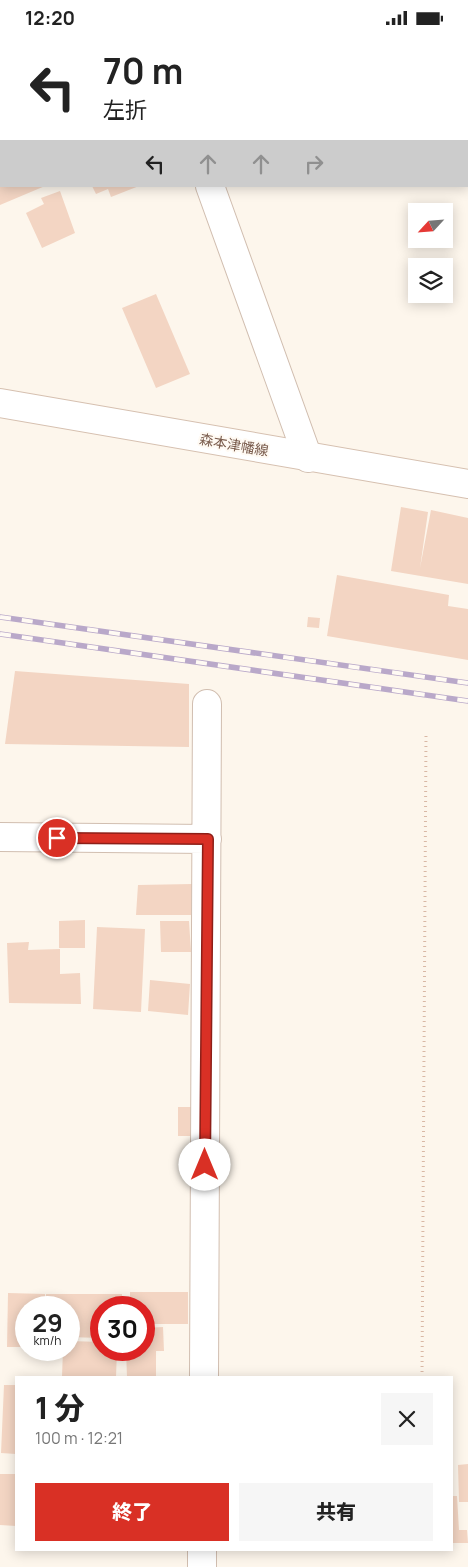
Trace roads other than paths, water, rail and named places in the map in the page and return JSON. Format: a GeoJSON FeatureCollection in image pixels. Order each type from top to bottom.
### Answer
{"type":"FeatureCollection","features":[{"type":"Feature","properties":{"kind":"street"},"geometry":{"type":"LineString","coordinates":[[210,187],[308,458]]}},
{"type":"Feature","properties":{"kind":"street","name":"森本津幡線"},"geometry":{"type":"LineString","coordinates":[[0,403],[308,458],[468,484]]}},
{"type":"Feature","properties":{"kind":"street"},"geometry":{"type":"LineString","coordinates":[[204,1376],[208,839],[207,704]]}},
{"type":"Feature","properties":{"kind":"street"},"geometry":{"type":"LineString","coordinates":[[0,837],[208,839]]}},
{"type":"Feature","properties":{"kind":"street"},"geometry":{"type":"LineString","coordinates":[[202,1551],[202,1567]]}},
{"type":"Feature","properties":{"kind":"railway"},"geometry":{"type":"LineString","coordinates":[[0,617],[468,683]]}},
{"type":"Feature","properties":{"kind":"railway"},"geometry":{"type":"LineString","coordinates":[[0,634],[468,701]]}}]}
